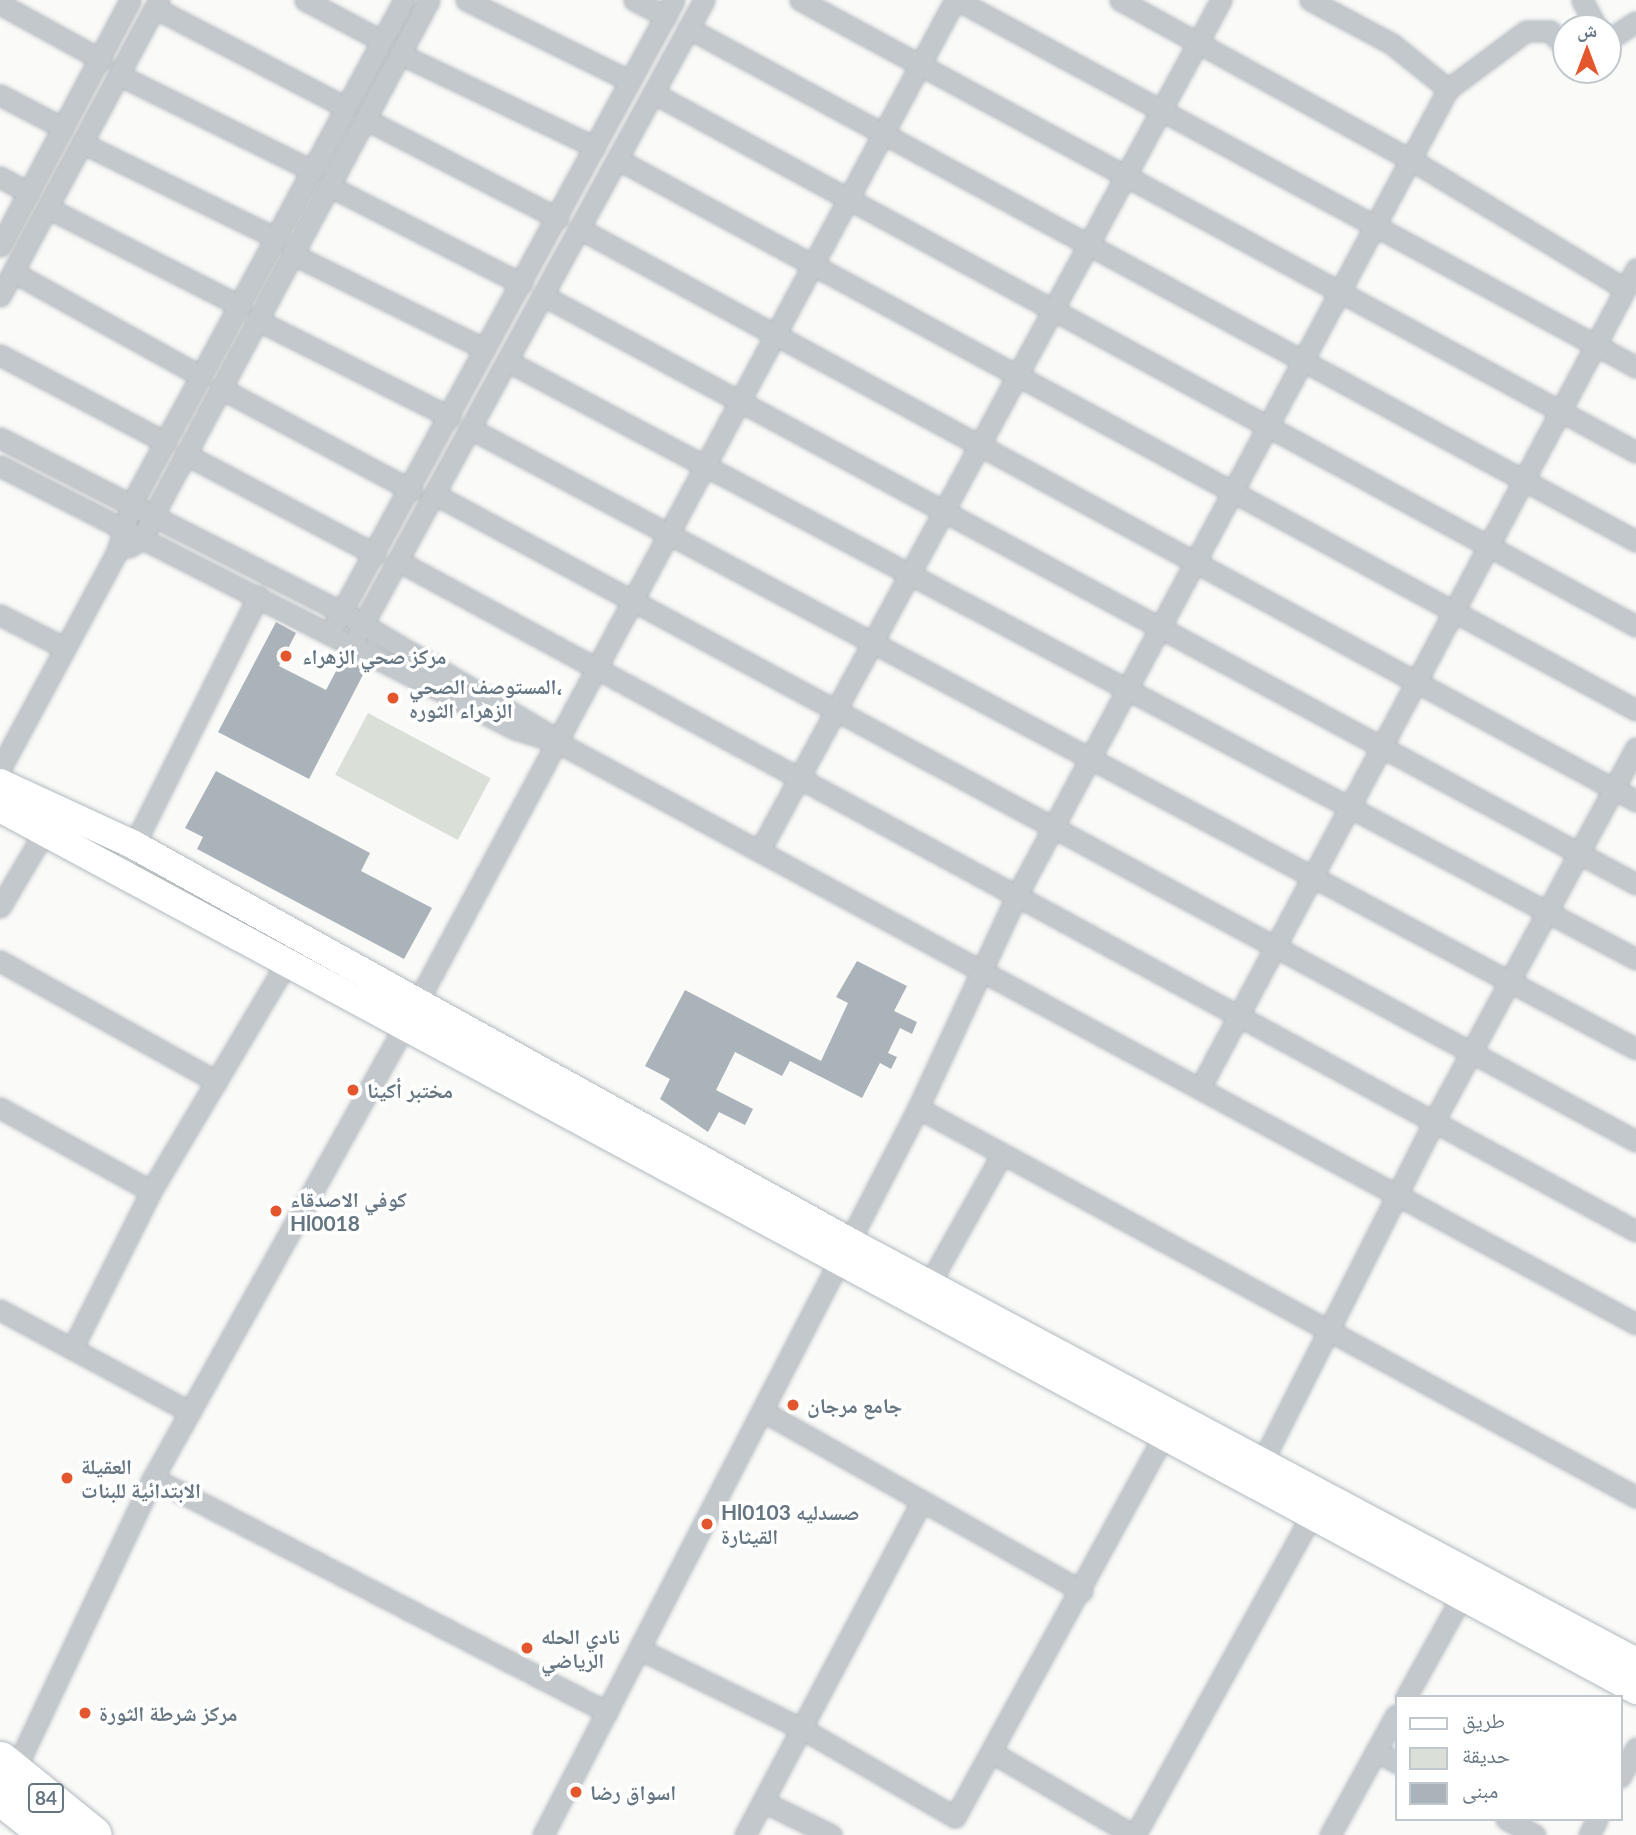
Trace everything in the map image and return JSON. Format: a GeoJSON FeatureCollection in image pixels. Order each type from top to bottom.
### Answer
{"type":"FeatureCollection","features":[{"type":"Feature","properties":{"kind":"highway","name":"84"},"geometry":{"type":"LineString","coordinates":[[4,1789],[49,1835]]}},
{"type":"Feature","properties":{"kind":"highway","name":"84"},"geometry":{"type":"LineString","coordinates":[[4,1789],[93,1835]]}},
{"type":"Feature","properties":{"kind":"street"},"geometry":{"type":"LineString","coordinates":[[0,246],[103,60],[130,0]]}},
{"type":"Feature","properties":{"kind":"street"},"geometry":{"type":"LineString","coordinates":[[305,0],[382,41]]}},
{"type":"Feature","properties":{"kind":"street"},"geometry":{"type":"LineString","coordinates":[[0,769],[116,554],[120,530],[133,501],[404,0]]}},
{"type":"Feature","properties":{"kind":"street"},"geometry":{"type":"LineString","coordinates":[[116,554],[140,540],[429,0]]}},
{"type":"Feature","properties":{"kind":"street"},"geometry":{"type":"LineString","coordinates":[[466,0],[630,81]]}},
{"type":"Feature","properties":{"kind":"street"},"geometry":{"type":"LineString","coordinates":[[330,633],[411,490],[670,8],[634,0]]}},
{"type":"Feature","properties":{"kind":"street"},"geometry":{"type":"LineString","coordinates":[[351,646],[401,562],[704,0]]}},
{"type":"Feature","properties":{"kind":"street"},"geometry":{"type":"LineString","coordinates":[[800,0],[1636,452]]}},
{"type":"Feature","properties":{"kind":"street"},"geometry":{"type":"LineString","coordinates":[[4,1789],[153,1478],[410,1016],[703,465],[956,0],[1636,367]]}},
{"type":"Feature","properties":{"kind":"street"},"geometry":{"type":"LineString","coordinates":[[1120,0],[1413,161],[1625,289]]}},
{"type":"Feature","properties":{"kind":"street"},"geometry":{"type":"LineString","coordinates":[[760,850],[801,779],[1221,0]]}},
{"type":"Feature","properties":{"kind":"street"},"geometry":{"type":"LineString","coordinates":[[1310,0],[1392,44],[1448,89]]}},
{"type":"Feature","properties":{"kind":"street"},"geometry":{"type":"LineString","coordinates":[[0,296],[157,4],[347,108]]}},
{"type":"Feature","properties":{"kind":"street"},"geometry":{"type":"LineString","coordinates":[[0,5],[103,60]]}},
{"type":"Feature","properties":{"kind":"street"},"geometry":{"type":"LineString","coordinates":[[688,28],[1636,541]]}},
{"type":"Feature","properties":{"kind":"street"},"geometry":{"type":"LineString","coordinates":[[543,1835],[764,1412],[918,1108],[1017,895],[1413,161],[1448,89],[1526,30],[1552,33]]}},
{"type":"Feature","properties":{"kind":"street"},"geometry":{"type":"LineString","coordinates":[[400,54],[595,147]]}},
{"type":"Feature","properties":{"kind":"street"},"geometry":{"type":"LineString","coordinates":[[119,75],[313,171]]}},
{"type":"Feature","properties":{"kind":"street"},"geometry":{"type":"LineString","coordinates":[[653,93],[1636,626]]}},
{"type":"Feature","properties":{"kind":"street"},"geometry":{"type":"LineString","coordinates":[[0,95],[63,128]]}},
{"type":"Feature","properties":{"kind":"street"},"geometry":{"type":"LineString","coordinates":[[365,119],[558,218]]}},
{"type":"Feature","properties":{"kind":"street"},"geometry":{"type":"LineString","coordinates":[[82,143],[276,238]]}},
{"type":"Feature","properties":{"kind":"street"},"geometry":{"type":"LineString","coordinates":[[618,159],[1636,710]]}},
{"type":"Feature","properties":{"kind":"street"},"geometry":{"type":"LineString","coordinates":[[0,177],[29,193]]}},
{"type":"Feature","properties":{"kind":"street"},"geometry":{"type":"LineString","coordinates":[[329,186],[522,284]]}},
{"type":"Feature","properties":{"kind":"street"},"geometry":{"type":"LineString","coordinates":[[47,208],[240,306]]}},
{"type":"Feature","properties":{"kind":"street"},"geometry":{"type":"LineString","coordinates":[[580,229],[1636,801]]}},
{"type":"Feature","properties":{"kind":"street"},"geometry":{"type":"LineString","coordinates":[[292,254],[485,349]]}},
{"type":"Feature","properties":{"kind":"street"},"geometry":{"type":"LineString","coordinates":[[1200,1088],[1636,269]]}},
{"type":"Feature","properties":{"kind":"street"},"geometry":{"type":"LineString","coordinates":[[13,272],[201,376]]}},
{"type":"Feature","properties":{"kind":"street"},"geometry":{"type":"LineString","coordinates":[[544,296],[1578,856],[1636,884]]}},
{"type":"Feature","properties":{"kind":"street"},"geometry":{"type":"LineString","coordinates":[[257,320],[450,417]]}},
{"type":"Feature","properties":{"kind":"street"},"geometry":{"type":"LineString","coordinates":[[0,355],[166,442]]}},
{"type":"Feature","properties":{"kind":"street"},"geometry":{"type":"LineString","coordinates":[[509,362],[1636,959]]}},
{"type":"Feature","properties":{"kind":"street"},"geometry":{"type":"LineString","coordinates":[[220,387],[411,490]]}},
{"type":"Feature","properties":{"kind":"street"},"geometry":{"type":"LineString","coordinates":[[472,430],[1636,1049]]}},
{"type":"Feature","properties":{"kind":"street"},"geometry":{"type":"LineString","coordinates":[[0,438],[133,501],[342,612],[523,714],[557,742]]}},
{"type":"Feature","properties":{"kind":"street"},"geometry":{"type":"LineString","coordinates":[[185,454],[375,554]]}},
{"type":"Feature","properties":{"kind":"street"},"geometry":{"type":"LineString","coordinates":[[0,466],[120,530],[258,596],[515,729],[557,742],[1636,1324]]}},
{"type":"Feature","properties":{"kind":"street"},"geometry":{"type":"LineString","coordinates":[[436,495],[1470,1055],[1636,1141]]}},
{"type":"Feature","properties":{"kind":"street"},"geometry":{"type":"LineString","coordinates":[[401,562],[1636,1231]]}},
{"type":"Feature","properties":{"kind":"street"},"geometry":{"type":"LineString","coordinates":[[128,857],[258,596]]}},
{"type":"Feature","properties":{"kind":"street"},"geometry":{"type":"LineString","coordinates":[[0,615],[65,648]]}},
{"type":"Feature","properties":{"kind":"street"},"geometry":{"type":"LineString","coordinates":[[1257,1471],[1401,1195],[1434,1121],[1636,748]]}},
{"type":"Feature","properties":{"kind":"street"},"geometry":{"type":"LineString","coordinates":[[0,783],[410,1016],[845,1251],[1164,1436],[1257,1471],[1312,1514],[1464,1594],[1636,1690]]}},
{"type":"Feature","properties":{"kind":"street"},"geometry":{"type":"LineString","coordinates":[[0,807],[45,831],[128,857],[286,962],[410,1016]]}},
{"type":"Feature","properties":{"kind":"street"},"geometry":{"type":"LineString","coordinates":[[0,907],[45,831]]}},
{"type":"Feature","properties":{"kind":"street"},"geometry":{"type":"LineString","coordinates":[[0,961],[217,1082]]}},
{"type":"Feature","properties":{"kind":"street"},"geometry":{"type":"LineString","coordinates":[[72,1349],[150,1191],[286,962]]}},
{"type":"Feature","properties":{"kind":"street"},"geometry":{"type":"LineString","coordinates":[[0,1108],[150,1191]]}},
{"type":"Feature","properties":{"kind":"street"},"geometry":{"type":"LineString","coordinates":[[918,1108],[1330,1334],[1636,1497]]}},
{"type":"Feature","properties":{"kind":"street"},"geometry":{"type":"LineString","coordinates":[[929,1284],[1002,1154]]}},
{"type":"Feature","properties":{"kind":"street"},"geometry":{"type":"LineString","coordinates":[[845,1251],[929,1284],[1257,1471],[1636,1662]]}},
{"type":"Feature","properties":{"kind":"street"},"geometry":{"type":"LineString","coordinates":[[0,1310],[190,1412]]}},
{"type":"Feature","properties":{"kind":"street"},"geometry":{"type":"LineString","coordinates":[[764,1412],[1082,1591]]}},
{"type":"Feature","properties":{"kind":"street"},"geometry":{"type":"LineString","coordinates":[[641,1650],[806,1731],[955,1817],[1082,1591],[1164,1436]]}},
{"type":"Feature","properties":{"kind":"street"},"geometry":{"type":"LineString","coordinates":[[153,1478],[607,1712]]}},
{"type":"Feature","properties":{"kind":"street"},"geometry":{"type":"LineString","coordinates":[[745,1835],[806,1731],[922,1501]]}},
{"type":"Feature","properties":{"kind":"street"},"geometry":{"type":"LineString","coordinates":[[991,1752],[1134,1835],[1312,1514]]}},
{"type":"Feature","properties":{"kind":"street"},"geometry":{"type":"LineString","coordinates":[[1407,1695],[1464,1594]]}},
{"type":"Feature","properties":{"kind":"street"},"geometry":{"type":"LineString","coordinates":[[1331,1835],[1394,1719]]}},
{"type":"Feature","properties":{"kind":"street"},"geometry":{"type":"LineString","coordinates":[[1622,1773],[1636,1748]]}},
{"type":"Feature","properties":{"kind":"street"},"geometry":{"type":"LineString","coordinates":[[1376,1751],[1394,1761]]}},
{"type":"Feature","properties":{"kind":"street"},"geometry":{"type":"LineString","coordinates":[[764,1802],[831,1835]]}},
{"type":"Feature","properties":{"kind":"street"},"geometry":{"type":"LineString","coordinates":[[1509,1821],[1530,1834]]}},
{"type":"Feature","properties":{"kind":"green space"},"geometry":{"type":"Polygon","coordinates":[[[368,713],[491,778],[458,840],[335,775],[368,713]]]}},
{"type":"Feature","properties":{"kind":"building"},"geometry":{"type":"Polygon","coordinates":[[[276,622],[296,633],[279,666],[326,690],[343,658],[366,669],[309,779],[218,732],[276,622]]]}},
{"type":"Feature","properties":{"kind":"building"},"geometry":{"type":"Polygon","coordinates":[[[216,771],[370,853],[361,871],[432,908],[404,959],[197,849],[203,837],[185,828],[216,771]]]}},
{"type":"Feature","properties":{"kind":"building"},"geometry":{"type":"Polygon","coordinates":[[[857,961],[907,986],[894,1011],[917,1022],[912,1034],[900,1028],[888,1053],[897,1057],[891,1069],[880,1063],[862,1098],[790,1061],[782,1076],[735,1052],[716,1090],[753,1109],[745,1125],[719,1112],[708,1132],[660,1099],[670,1079],[645,1066],[685,990],[821,1061],[848,1003],[836,997],[857,961]]]}},
{"type":"Feature","properties":{"kind":"place","name":"مركز صحي الزهراء"},"geometry":{"type":"Point","coordinates":[286,656]}},
{"type":"Feature","properties":{"kind":"place","name":"المستوصف الصحي، الزهراء الثوره"},"geometry":{"type":"Point","coordinates":[393,698]}},
{"type":"Feature","properties":{"kind":"place","name":"مختبر أكينا"},"geometry":{"type":"Point","coordinates":[353,1090]}},
{"type":"Feature","properties":{"kind":"place","name":"كوفي الاصدقاء Hl0018"},"geometry":{"type":"Point","coordinates":[276,1211]}},
{"type":"Feature","properties":{"kind":"place","name":"جامع مرجان"},"geometry":{"type":"Point","coordinates":[793,1405]}},
{"type":"Feature","properties":{"kind":"place","name":"العقيلة الابتدائية للبنات"},"geometry":{"type":"Point","coordinates":[67,1478]}},
{"type":"Feature","properties":{"kind":"place","name":"Hl0103 صسدليه القيثارة"},"geometry":{"type":"Point","coordinates":[707,1524]}},
{"type":"Feature","properties":{"kind":"place","name":"نادي الحله الرياضي"},"geometry":{"type":"Point","coordinates":[527,1648]}},
{"type":"Feature","properties":{"kind":"place","name":"مركز شرطة الثورة"},"geometry":{"type":"Point","coordinates":[85,1713]}},
{"type":"Feature","properties":{"kind":"place","name":"اسواق رضا"},"geometry":{"type":"Point","coordinates":[576,1792]}}]}
